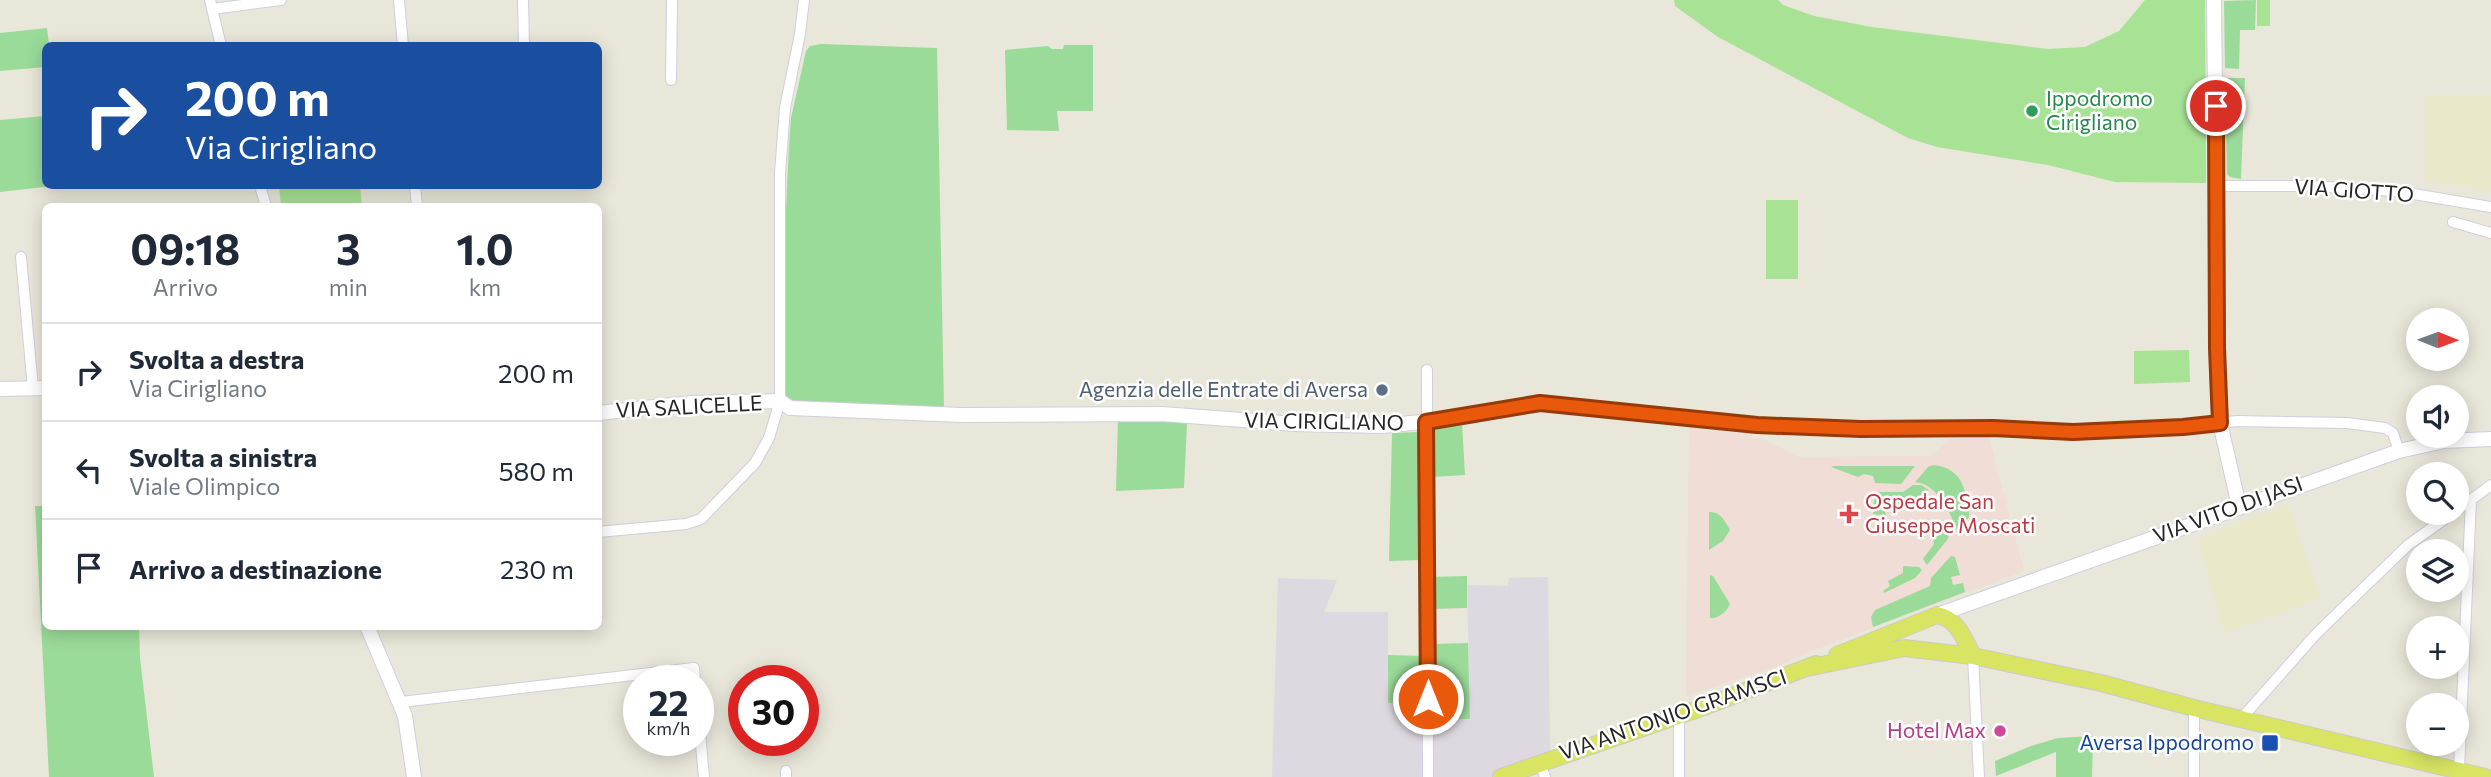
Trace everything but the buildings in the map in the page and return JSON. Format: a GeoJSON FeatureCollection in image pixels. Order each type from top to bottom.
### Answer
{"type":"FeatureCollection","features":[{"type":"Feature","properties":{"kind":"main road","name":"VIA ANTONIO GRAMSCI"},"geometry":{"type":"LineString","coordinates":[[1500,777],[1542,770],[1937,615]]}},
{"type":"Feature","properties":{"kind":"main road"},"geometry":{"type":"LineString","coordinates":[[1937,615],[1945,617],[1959,629],[1973,656]]}},
{"type":"Feature","properties":{"kind":"main road"},"geometry":{"type":"LineString","coordinates":[[1931,652],[1953,639],[1959,629]]}},
{"type":"Feature","properties":{"kind":"main road"},"geometry":{"type":"LineString","coordinates":[[1900,630],[1899,643],[1905,648]]}},
{"type":"Feature","properties":{"kind":"main road","name":"VIA ANTONIO GRAMSCI"},"geometry":{"type":"LineString","coordinates":[[1807,668],[1905,648],[1973,656],[2101,683],[2194,708],[2485,777]]}},
{"type":"Feature","properties":{"kind":"street"},"geometry":{"type":"LineString","coordinates":[[220,42],[211,4],[281,0]]}},
{"type":"Feature","properties":{"kind":"street"},"geometry":{"type":"LineString","coordinates":[[399,0],[403,42]]}},
{"type":"Feature","properties":{"kind":"street"},"geometry":{"type":"LineString","coordinates":[[523,0],[524,42]]}},
{"type":"Feature","properties":{"kind":"street"},"geometry":{"type":"LineString","coordinates":[[671,80],[672,0]]}},
{"type":"Feature","properties":{"kind":"street"},"geometry":{"type":"LineString","coordinates":[[602,532],[686,524],[701,519],[755,463],[769,438],[780,401],[780,173],[785,108],[804,0]]}},
{"type":"Feature","properties":{"kind":"street"},"geometry":{"type":"LineString","coordinates":[[2214,0],[2217,361],[2220,423],[2239,506]]}},
{"type":"Feature","properties":{"kind":"street","name":"VIA GIOTTO"},"geometry":{"type":"LineString","coordinates":[[2217,186],[2308,186],[2396,191],[2491,206]]}},
{"type":"Feature","properties":{"kind":"street"},"geometry":{"type":"LineString","coordinates":[[2453,222],[2491,233]]}},
{"type":"Feature","properties":{"kind":"street"},"geometry":{"type":"LineString","coordinates":[[0,389],[39,388],[21,257]]}},
{"type":"Feature","properties":{"kind":"street"},"geometry":{"type":"LineString","coordinates":[[1427,370],[1429,777]]}},
{"type":"Feature","properties":{"kind":"street","name":"VIA SALICELLE"},"geometry":{"type":"LineString","coordinates":[[602,413],[682,404],[780,401]]}},
{"type":"Feature","properties":{"kind":"street","name":"VIA CIRIGLIANO"},"geometry":{"type":"LineString","coordinates":[[780,401],[790,408],[962,415],[1162,414],[1295,424],[1370,426],[1426,422],[1540,403],[1757,425],[1861,429],[1993,428],[2073,432],[2183,427],[2236,421],[2347,423],[2385,428],[2393,433],[2399,451]]}},
{"type":"Feature","properties":{"kind":"street","name":"VIA VITO DI JASI"},"geometry":{"type":"LineString","coordinates":[[1937,615],[2399,451],[2444,441],[2491,439]]}},
{"type":"Feature","properties":{"kind":"street"},"geometry":{"type":"LineString","coordinates":[[2467,539],[2471,500],[2491,485]]}},
{"type":"Feature","properties":{"kind":"street"},"geometry":{"type":"LineString","coordinates":[[2241,719],[2325,625],[2408,545],[2436,525]]}},
{"type":"Feature","properties":{"kind":"street"},"geometry":{"type":"LineString","coordinates":[[1959,629],[1970,603]]}},
{"type":"Feature","properties":{"kind":"street"},"geometry":{"type":"LineString","coordinates":[[369,630],[401,702],[414,777]]}},
{"type":"Feature","properties":{"kind":"street"},"geometry":{"type":"LineString","coordinates":[[1931,652],[1960,661],[1965,666],[1973,690]]}},
{"type":"Feature","properties":{"kind":"street"},"geometry":{"type":"LineString","coordinates":[[1973,656],[1979,777]]}},
{"type":"Feature","properties":{"kind":"street"},"geometry":{"type":"LineString","coordinates":[[401,702],[623,676]]}},
{"type":"Feature","properties":{"kind":"street"},"geometry":{"type":"LineString","coordinates":[[2459,770],[2460,679]]}},
{"type":"Feature","properties":{"kind":"street"},"geometry":{"type":"LineString","coordinates":[[2194,708],[2194,777]]}},
{"type":"Feature","properties":{"kind":"street"},"geometry":{"type":"LineString","coordinates":[[1679,715],[1679,777]]}},
{"type":"Feature","properties":{"kind":"street"},"geometry":{"type":"LineString","coordinates":[[702,756],[704,777]]}},
{"type":"Feature","properties":{"kind":"shaded area"},"geometry":{"type":"Polygon","coordinates":[[[2425,95],[2491,95],[2491,191],[2425,180],[2425,95]]]}},
{"type":"Feature","properties":{"kind":"shaded area","name":"Ospedale San Giuseppe Moscati"},"geometry":{"type":"Polygon","coordinates":[[[1689,426],[1752,432],[1752,438],[1763,439],[1798,457],[1931,456],[1957,433],[1988,433],[2024,571],[1770,669],[1686,696],[1689,426]]]}},
{"type":"Feature","properties":{"kind":"shaded area"},"geometry":{"type":"Polygon","coordinates":[[[2288,505],[2321,598],[2224,633],[2198,539],[2288,505]]]}},
{"type":"Feature","properties":{"kind":"shaded area"},"geometry":{"type":"Polygon","coordinates":[[[1548,577],[1550,755],[1492,777],[1272,777],[1278,578],[1337,580],[1324,612],[1388,612],[1388,703],[1435,702],[1436,720],[1470,719],[1467,585],[1508,586],[1509,578],[1548,577]]]}},
{"type":"Feature","properties":{"kind":"green space","name":"Ippodromo Cirigliano"},"geometry":{"type":"Polygon","coordinates":[[[1674,0],[1778,0],[1783,5],[1814,16],[1872,27],[2048,49],[2085,47],[2119,31],[2145,0],[2205,0],[2206,183],[2115,182],[2048,165],[1937,147],[1908,138],[1718,37],[1675,6],[1674,0]]]}},
{"type":"Feature","properties":{"kind":"green space"},"geometry":{"type":"Polygon","coordinates":[[[2256,0],[2255,30],[2240,30],[2239,69],[2225,68],[2224,1],[2256,0]]]}},
{"type":"Feature","properties":{"kind":"green space"},"geometry":{"type":"Polygon","coordinates":[[[2257,0],[2270,0],[2270,26],[2257,26],[2257,0]]]}},
{"type":"Feature","properties":{"kind":"green space"},"geometry":{"type":"Polygon","coordinates":[[[47,28],[49,42],[42,42],[42,67],[0,71],[0,33],[47,28]]]}},
{"type":"Feature","properties":{"kind":"green space"},"geometry":{"type":"Polygon","coordinates":[[[821,44],[937,48],[944,408],[794,405],[785,399],[785,231],[791,118],[806,51],[810,46],[821,44]]]}},
{"type":"Feature","properties":{"kind":"green space"},"geometry":{"type":"Polygon","coordinates":[[[1064,45],[1093,45],[1093,111],[1057,111],[1059,131],[1007,130],[1005,50],[1048,46],[1052,49],[1063,49],[1064,45]]]}},
{"type":"Feature","properties":{"kind":"green space"},"geometry":{"type":"Polygon","coordinates":[[[2225,78],[2245,78],[2241,179],[2227,174],[2225,78]]]}},
{"type":"Feature","properties":{"kind":"green space"},"geometry":{"type":"Polygon","coordinates":[[[42,116],[42,187],[0,192],[0,120],[42,116]]]}},
{"type":"Feature","properties":{"kind":"green space"},"geometry":{"type":"Polygon","coordinates":[[[279,189],[360,189],[362,203],[281,203],[279,189]]]}},
{"type":"Feature","properties":{"kind":"green space"},"geometry":{"type":"Polygon","coordinates":[[[1766,200],[1798,200],[1798,279],[1766,279],[1766,200]]]}},
{"type":"Feature","properties":{"kind":"green space"},"geometry":{"type":"Polygon","coordinates":[[[2189,350],[2190,382],[2134,384],[2134,351],[2189,350]]]}},
{"type":"Feature","properties":{"kind":"green space"},"geometry":{"type":"Polygon","coordinates":[[[1118,419],[1187,423],[1184,488],[1116,491],[1118,419]]]}},
{"type":"Feature","properties":{"kind":"green space"},"geometry":{"type":"Polygon","coordinates":[[[1462,423],[1465,475],[1432,477],[1433,428],[1462,423]]]}},
{"type":"Feature","properties":{"kind":"green space"},"geometry":{"type":"Polygon","coordinates":[[[1420,432],[1422,560],[1389,561],[1392,433],[1420,432]]]}},
{"type":"Feature","properties":{"kind":"green space"},"geometry":{"type":"Polygon","coordinates":[[[1935,465],[1951,471],[1964,488],[1969,517],[1958,532],[1937,494],[1915,482],[1929,466],[1935,465]]]}},
{"type":"Feature","properties":{"kind":"green space"},"geometry":{"type":"Polygon","coordinates":[[[1915,466],[1901,484],[1875,483],[1873,476],[1864,474],[1858,477],[1831,467],[1915,466]]]}},
{"type":"Feature","properties":{"kind":"green space"},"geometry":{"type":"Polygon","coordinates":[[[1913,485],[1921,485],[1929,490],[1922,496],[1885,510],[1886,516],[1873,514],[1875,492],[1903,492],[1913,485]]]}},
{"type":"Feature","properties":{"kind":"green space"},"geometry":{"type":"Polygon","coordinates":[[[35,506],[42,506],[42,630],[139,630],[154,777],[49,777],[35,506]]]}},
{"type":"Feature","properties":{"kind":"green space"},"geometry":{"type":"Polygon","coordinates":[[[1709,512],[1719,515],[1730,530],[1723,541],[1709,550],[1709,512]]]}},
{"type":"Feature","properties":{"kind":"green space"},"geometry":{"type":"Polygon","coordinates":[[[1945,527],[1949,536],[1927,565],[1923,559],[1934,544],[1932,534],[1945,527]]]}},
{"type":"Feature","properties":{"kind":"green space"},"geometry":{"type":"Polygon","coordinates":[[[1951,556],[1955,557],[1960,575],[1951,577],[1953,585],[1963,583],[1965,592],[1873,627],[1871,617],[1875,610],[1930,586],[1931,578],[1951,556]]]}},
{"type":"Feature","properties":{"kind":"green space"},"geometry":{"type":"Polygon","coordinates":[[[1903,566],[1919,567],[1922,570],[1915,578],[1884,593],[1890,586],[1888,581],[1903,573],[1903,566]]]}},
{"type":"Feature","properties":{"kind":"green space"},"geometry":{"type":"Polygon","coordinates":[[[1710,575],[1730,604],[1722,614],[1713,618],[1710,618],[1710,575]]]}},
{"type":"Feature","properties":{"kind":"green space"},"geometry":{"type":"Polygon","coordinates":[[[1467,576],[1467,608],[1433,609],[1433,577],[1467,576]]]}},
{"type":"Feature","properties":{"kind":"green space"},"geometry":{"type":"Polygon","coordinates":[[[1468,643],[1470,719],[1435,720],[1434,644],[1468,643]]]}},
{"type":"Feature","properties":{"kind":"green space"},"geometry":{"type":"Polygon","coordinates":[[[1388,655],[1423,656],[1423,703],[1388,703],[1388,655]]]}},
{"type":"Feature","properties":{"kind":"green space"},"geometry":{"type":"Polygon","coordinates":[[[2093,736],[2092,777],[2056,777],[2056,752],[1996,776],[1995,761],[2031,746],[2058,738],[2093,736]]]}},
{"type":"Feature","properties":{"kind":"place","name":"Ippodromo Cirigliano"},"geometry":{"type":"Point","coordinates":[2032,111]}},
{"type":"Feature","properties":{"kind":"place","name":"Agenzia delle Entrate di Aversa"},"geometry":{"type":"Point","coordinates":[1382,390]}},
{"type":"Feature","properties":{"kind":"place","name":"Ospedale San Giuseppe Moscati"},"geometry":{"type":"Point","coordinates":[1849,514]}},
{"type":"Feature","properties":{"kind":"place","name":"Hotel Max"},"geometry":{"type":"Point","coordinates":[2000,731]}},
{"type":"Feature","properties":{"kind":"place","name":"Aversa Ippodromo"},"geometry":{"type":"Point","coordinates":[2270,743]}},
{"type":"Feature","properties":{"kind":"route"},"geometry":{"type":"LineString","coordinates":[[1428,699],[1426,422],[1540,403],[1757,425],[1861,429],[1993,428],[2073,432],[2220,423],[2216,106]]}}]}
